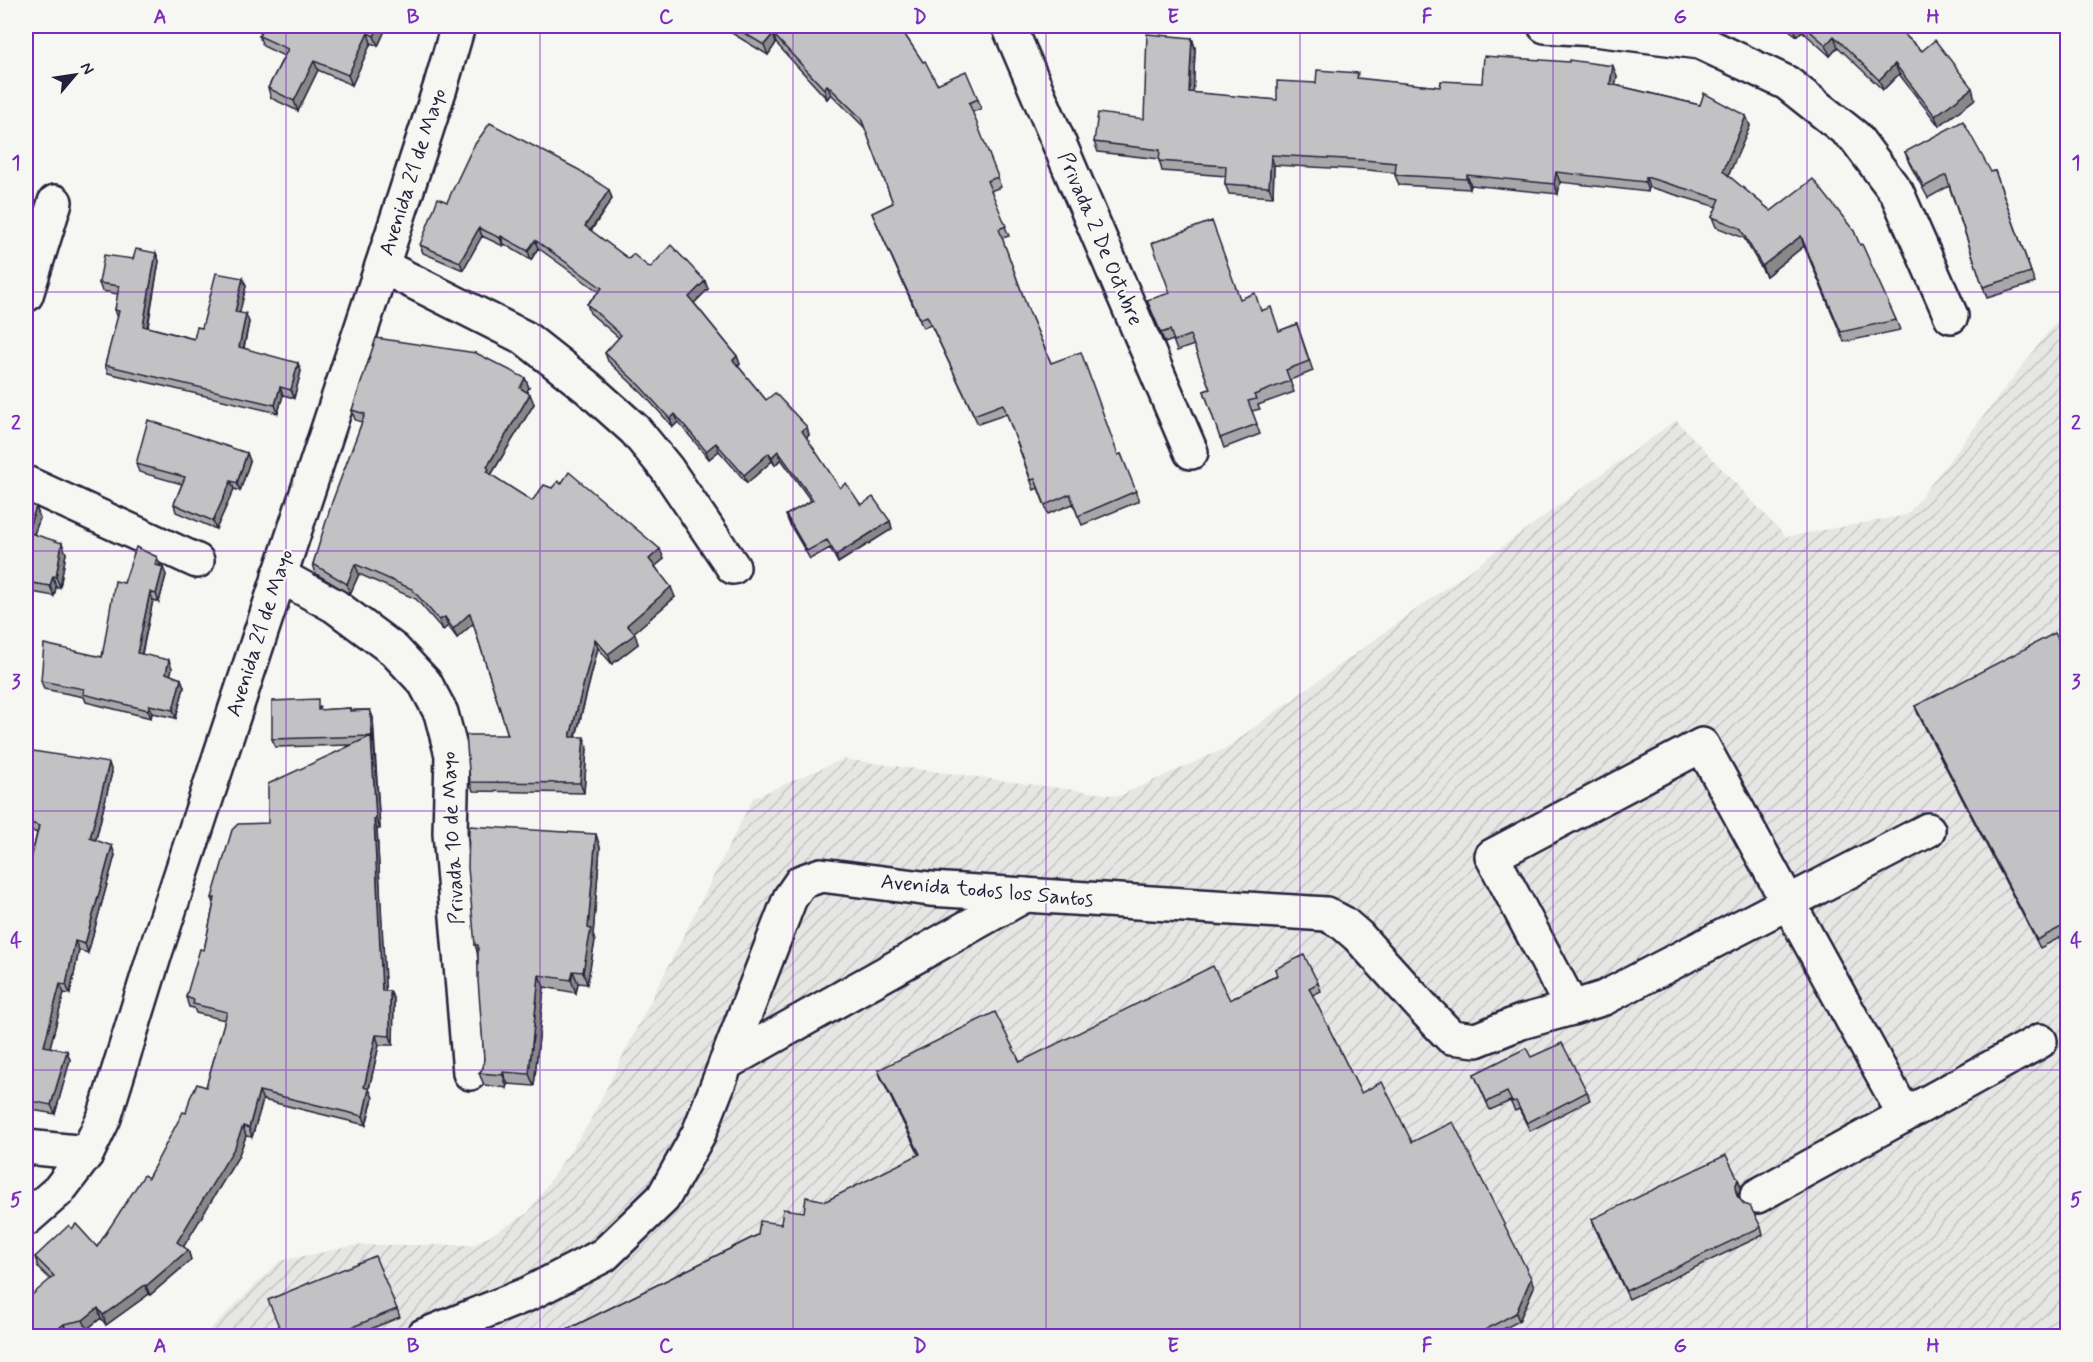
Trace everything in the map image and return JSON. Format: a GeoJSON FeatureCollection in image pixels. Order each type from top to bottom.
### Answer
{"type":"FeatureCollection","features":[{"type":"Feature","properties":{"kind":"street","name":"Avenida 21 de Mayo"},"geometry":{"type":"LineString","coordinates":[[26,1219],[59,1190],[87,1153],[104,1118],[156,950],[382,266],[458,26]]}},
{"type":"Feature","properties":{"kind":"street","name":"Privada 2 De Octubre"},"geometry":{"type":"LineString","coordinates":[[1009,26],[1191,452]]}},
{"type":"Feature","properties":{"kind":"street"},"geometry":{"type":"LineString","coordinates":[[1545,26],[1594,28],[1700,42],[1787,82],[1855,137],[1897,193],[1951,316]]}},
{"type":"Feature","properties":{"kind":"street"},"geometry":{"type":"LineString","coordinates":[[26,295],[55,202]]}},
{"type":"Feature","properties":{"kind":"street"},"geometry":{"type":"LineString","coordinates":[[382,266],[525,338],[587,387],[635,430],[667,469],[733,567]]}},
{"type":"Feature","properties":{"kind":"street"},"geometry":{"type":"LineString","coordinates":[[26,483],[197,561]]}},
{"type":"Feature","properties":{"kind":"street","name":"Privada 10 de Mayo"},"geometry":{"type":"LineString","coordinates":[[279,575],[335,606],[394,650],[425,683],[441,713],[452,755],[450,833],[470,1073]]}},
{"type":"Feature","properties":{"kind":"street"},"geometry":{"type":"LineString","coordinates":[[1572,1008],[1492,856],[1702,745],[1904,1114]]}},
{"type":"Feature","properties":{"kind":"street","name":"Avenida todos los Santos"},"geometry":{"type":"LineString","coordinates":[[423,1336],[528,1294],[604,1255],[663,1198],[699,1132],[790,898],[801,882],[821,875],[930,890],[1326,914],[1343,923],[1358,936],[1451,1037],[1476,1040],[1521,1022],[1604,998],[1928,830]]}},
{"type":"Feature","properties":{"kind":"street"},"geometry":{"type":"LineString","coordinates":[[726,1063],[1025,895]]}},
{"type":"Feature","properties":{"kind":"street"},"geometry":{"type":"LineString","coordinates":[[1757,1196],[2040,1041]]}},
{"type":"Feature","properties":{"kind":"street"},"geometry":{"type":"LineString","coordinates":[[26,1147],[87,1153]]}},
{"type":"Feature","properties":{"kind":"shaded area"},"geometry":{"type":"Polygon","coordinates":[[[2067,308],[2067,1336],[203,1336],[280,1261],[357,1245],[473,1245],[528,1213],[589,1123],[753,798],[843,759],[1119,796],[1226,748],[1676,420],[1786,537],[1907,515],[2067,308]]]}},
{"type":"Feature","properties":{"kind":"building"},"geometry":{"type":"Polygon","coordinates":[[[264,26],[379,26],[374,36],[368,33],[348,75],[314,61],[294,101],[268,88],[288,49],[259,36],[264,26]]]}},
{"type":"Feature","properties":{"kind":"building"},"geometry":{"type":"Polygon","coordinates":[[[732,26],[899,26],[923,62],[925,61],[937,84],[966,71],[978,99],[969,103],[998,177],[987,181],[1006,226],[999,229],[1027,307],[1051,363],[1081,352],[1118,455],[1121,454],[1136,491],[1078,516],[1070,494],[1045,505],[1035,479],[1031,480],[1003,404],[974,415],[927,316],[920,319],[872,213],[893,203],[861,118],[827,85],[824,89],[773,34],[764,45],[732,26]]]}},
{"type":"Feature","properties":{"kind":"building"},"geometry":{"type":"Polygon","coordinates":[[[1804,26],[1895,26],[1922,51],[1935,40],[1972,88],[1935,116],[1895,64],[1879,80],[1834,36],[1826,45],[1804,26]]]}},
{"type":"Feature","properties":{"kind":"building"},"geometry":{"type":"Polygon","coordinates":[[[1147,34],[1192,38],[1189,92],[1277,100],[1277,81],[1316,83],[1317,70],[1358,73],[1357,78],[1440,87],[1441,81],[1482,83],[1484,56],[1569,62],[1569,60],[1613,66],[1610,84],[1700,105],[1704,93],[1746,116],[1723,171],[1771,211],[1813,179],[1854,231],[1860,245],[1862,244],[1896,320],[1841,332],[1801,236],[1762,266],[1740,228],[1712,217],[1720,199],[1646,177],[1645,182],[1556,172],[1554,184],[1467,175],[1467,179],[1395,175],[1396,163],[1271,155],[1269,187],[1225,184],[1226,166],[1159,161],[1160,150],[1094,142],[1098,113],[1144,119],[1147,34]]]}},
{"type":"Feature","properties":{"kind":"building"},"geometry":{"type":"Polygon","coordinates":[[[1963,121],[1991,172],[1995,171],[2031,272],[1983,287],[1946,175],[1924,187],[1905,152],[1963,121]]]}},
{"type":"Feature","properties":{"kind":"building"},"geometry":{"type":"Polygon","coordinates":[[[490,123],[579,170],[609,190],[585,226],[629,259],[633,254],[650,268],[671,245],[705,281],[689,297],[737,356],[733,360],[766,400],[775,393],[807,427],[802,431],[840,488],[846,483],[861,505],[873,497],[890,521],[836,555],[827,540],[807,551],[786,515],[813,500],[778,451],[772,457],[769,453],[744,475],[716,443],[706,451],[675,414],[670,419],[605,353],[621,335],[587,304],[602,288],[535,240],[528,251],[501,236],[500,238],[479,228],[460,262],[420,245],[438,198],[447,202],[473,147],[490,123]]]}},
{"type":"Feature","properties":{"kind":"building"},"geometry":{"type":"Polygon","coordinates":[[[1212,221],[1240,299],[1255,293],[1261,311],[1271,307],[1279,331],[1297,324],[1309,361],[1286,370],[1290,381],[1254,395],[1256,399],[1248,401],[1257,424],[1220,438],[1204,391],[1210,389],[1190,335],[1174,341],[1170,330],[1161,333],[1147,300],[1170,293],[1152,243],[1212,221]]]}},
{"type":"Feature","properties":{"kind":"building"},"geometry":{"type":"Polygon","coordinates":[[[136,249],[156,253],[143,326],[194,339],[197,327],[202,328],[216,273],[243,278],[235,312],[246,314],[239,347],[298,363],[291,390],[280,387],[275,405],[105,365],[119,311],[115,310],[119,286],[99,283],[104,255],[133,259],[136,249]]]}},
{"type":"Feature","properties":{"kind":"building"},"geometry":{"type":"Polygon","coordinates":[[[376,338],[476,353],[525,378],[520,388],[530,394],[487,467],[489,469],[487,472],[532,501],[544,485],[552,488],[558,481],[561,484],[569,472],[660,549],[649,559],[671,587],[627,625],[635,634],[608,654],[595,639],[570,737],[584,737],[580,783],[470,782],[466,735],[508,735],[470,613],[453,629],[445,617],[439,620],[412,589],[355,564],[347,584],[313,564],[332,502],[365,414],[352,410],[376,338]]]}},
{"type":"Feature","properties":{"kind":"building"},"geometry":{"type":"Polygon","coordinates":[[[148,420],[247,453],[237,483],[231,481],[213,521],[174,504],[185,477],[136,464],[148,420]]]}},
{"type":"Feature","properties":{"kind":"building"},"geometry":{"type":"Polygon","coordinates":[[[26,503],[36,507],[27,532],[62,543],[56,577],[53,576],[50,586],[26,582],[26,503]]]}},
{"type":"Feature","properties":{"kind":"building"},"geometry":{"type":"Polygon","coordinates":[[[136,547],[157,557],[155,565],[163,567],[156,594],[150,592],[137,653],[169,660],[166,673],[181,679],[173,710],[149,705],[148,710],[83,694],[84,689],[41,681],[44,644],[102,657],[115,581],[124,583],[136,547]]]}},
{"type":"Feature","properties":{"kind":"building"},"geometry":{"type":"Polygon","coordinates":[[[2055,633],[2067,658],[2067,924],[2037,940],[1915,706],[2055,633]]]}},
{"type":"Feature","properties":{"kind":"building"},"geometry":{"type":"Polygon","coordinates":[[[318,699],[318,710],[350,708],[350,711],[370,710],[372,736],[272,739],[272,701],[318,699]]]}},
{"type":"Feature","properties":{"kind":"building"},"geometry":{"type":"Polygon","coordinates":[[[371,736],[382,991],[390,991],[390,1036],[376,1035],[364,1087],[369,1089],[363,1116],[259,1091],[249,1128],[243,1126],[235,1147],[177,1242],[188,1250],[146,1286],[103,1315],[98,1308],[83,1320],[64,1324],[49,1336],[26,1336],[26,1300],[54,1276],[35,1257],[69,1225],[72,1229],[76,1224],[97,1247],[144,1175],[148,1178],[183,1112],[186,1113],[197,1084],[206,1087],[227,1012],[193,1004],[194,1000],[186,997],[200,949],[204,950],[215,898],[212,898],[232,830],[238,824],[268,823],[268,784],[371,736]]]}},
{"type":"Feature","properties":{"kind":"building"},"geometry":{"type":"Polygon","coordinates":[[[33,751],[109,763],[90,838],[112,846],[85,944],[75,941],[66,985],[60,984],[44,1046],[67,1051],[51,1105],[26,1100],[26,880],[39,826],[26,821],[26,760],[30,761],[33,751]]]}},
{"type":"Feature","properties":{"kind":"building"},"geometry":{"type":"Polygon","coordinates":[[[469,826],[596,834],[588,928],[591,929],[583,972],[573,971],[571,980],[539,975],[529,1074],[479,1073],[483,1068],[484,1059],[478,980],[478,945],[475,945],[468,868],[469,826]]]}},
{"type":"Feature","properties":{"kind":"building"},"geometry":{"type":"Polygon","coordinates":[[[1304,955],[1318,983],[1309,988],[1361,1093],[1382,1082],[1412,1142],[1453,1122],[1531,1278],[1516,1313],[1481,1332],[1484,1336],[554,1336],[758,1235],[760,1221],[781,1224],[783,1209],[804,1212],[806,1197],[826,1201],[920,1154],[878,1070],[995,1012],[1020,1062],[1213,966],[1230,1000],[1278,975],[1275,969],[1304,955]]]}},
{"type":"Feature","properties":{"kind":"building"},"geometry":{"type":"Polygon","coordinates":[[[1562,1043],[1587,1092],[1527,1123],[1516,1101],[1512,1102],[1507,1092],[1487,1102],[1474,1074],[1526,1048],[1531,1057],[1562,1043]]]}},
{"type":"Feature","properties":{"kind":"building"},"geometry":{"type":"Polygon","coordinates":[[[1726,1155],[1738,1179],[1735,1188],[1737,1196],[1744,1204],[1750,1206],[1761,1227],[1626,1291],[1592,1219],[1726,1155]]]}},
{"type":"Feature","properties":{"kind":"building"},"geometry":{"type":"Polygon","coordinates":[[[375,1256],[397,1309],[330,1336],[283,1336],[268,1300],[375,1256]]]}}]}
